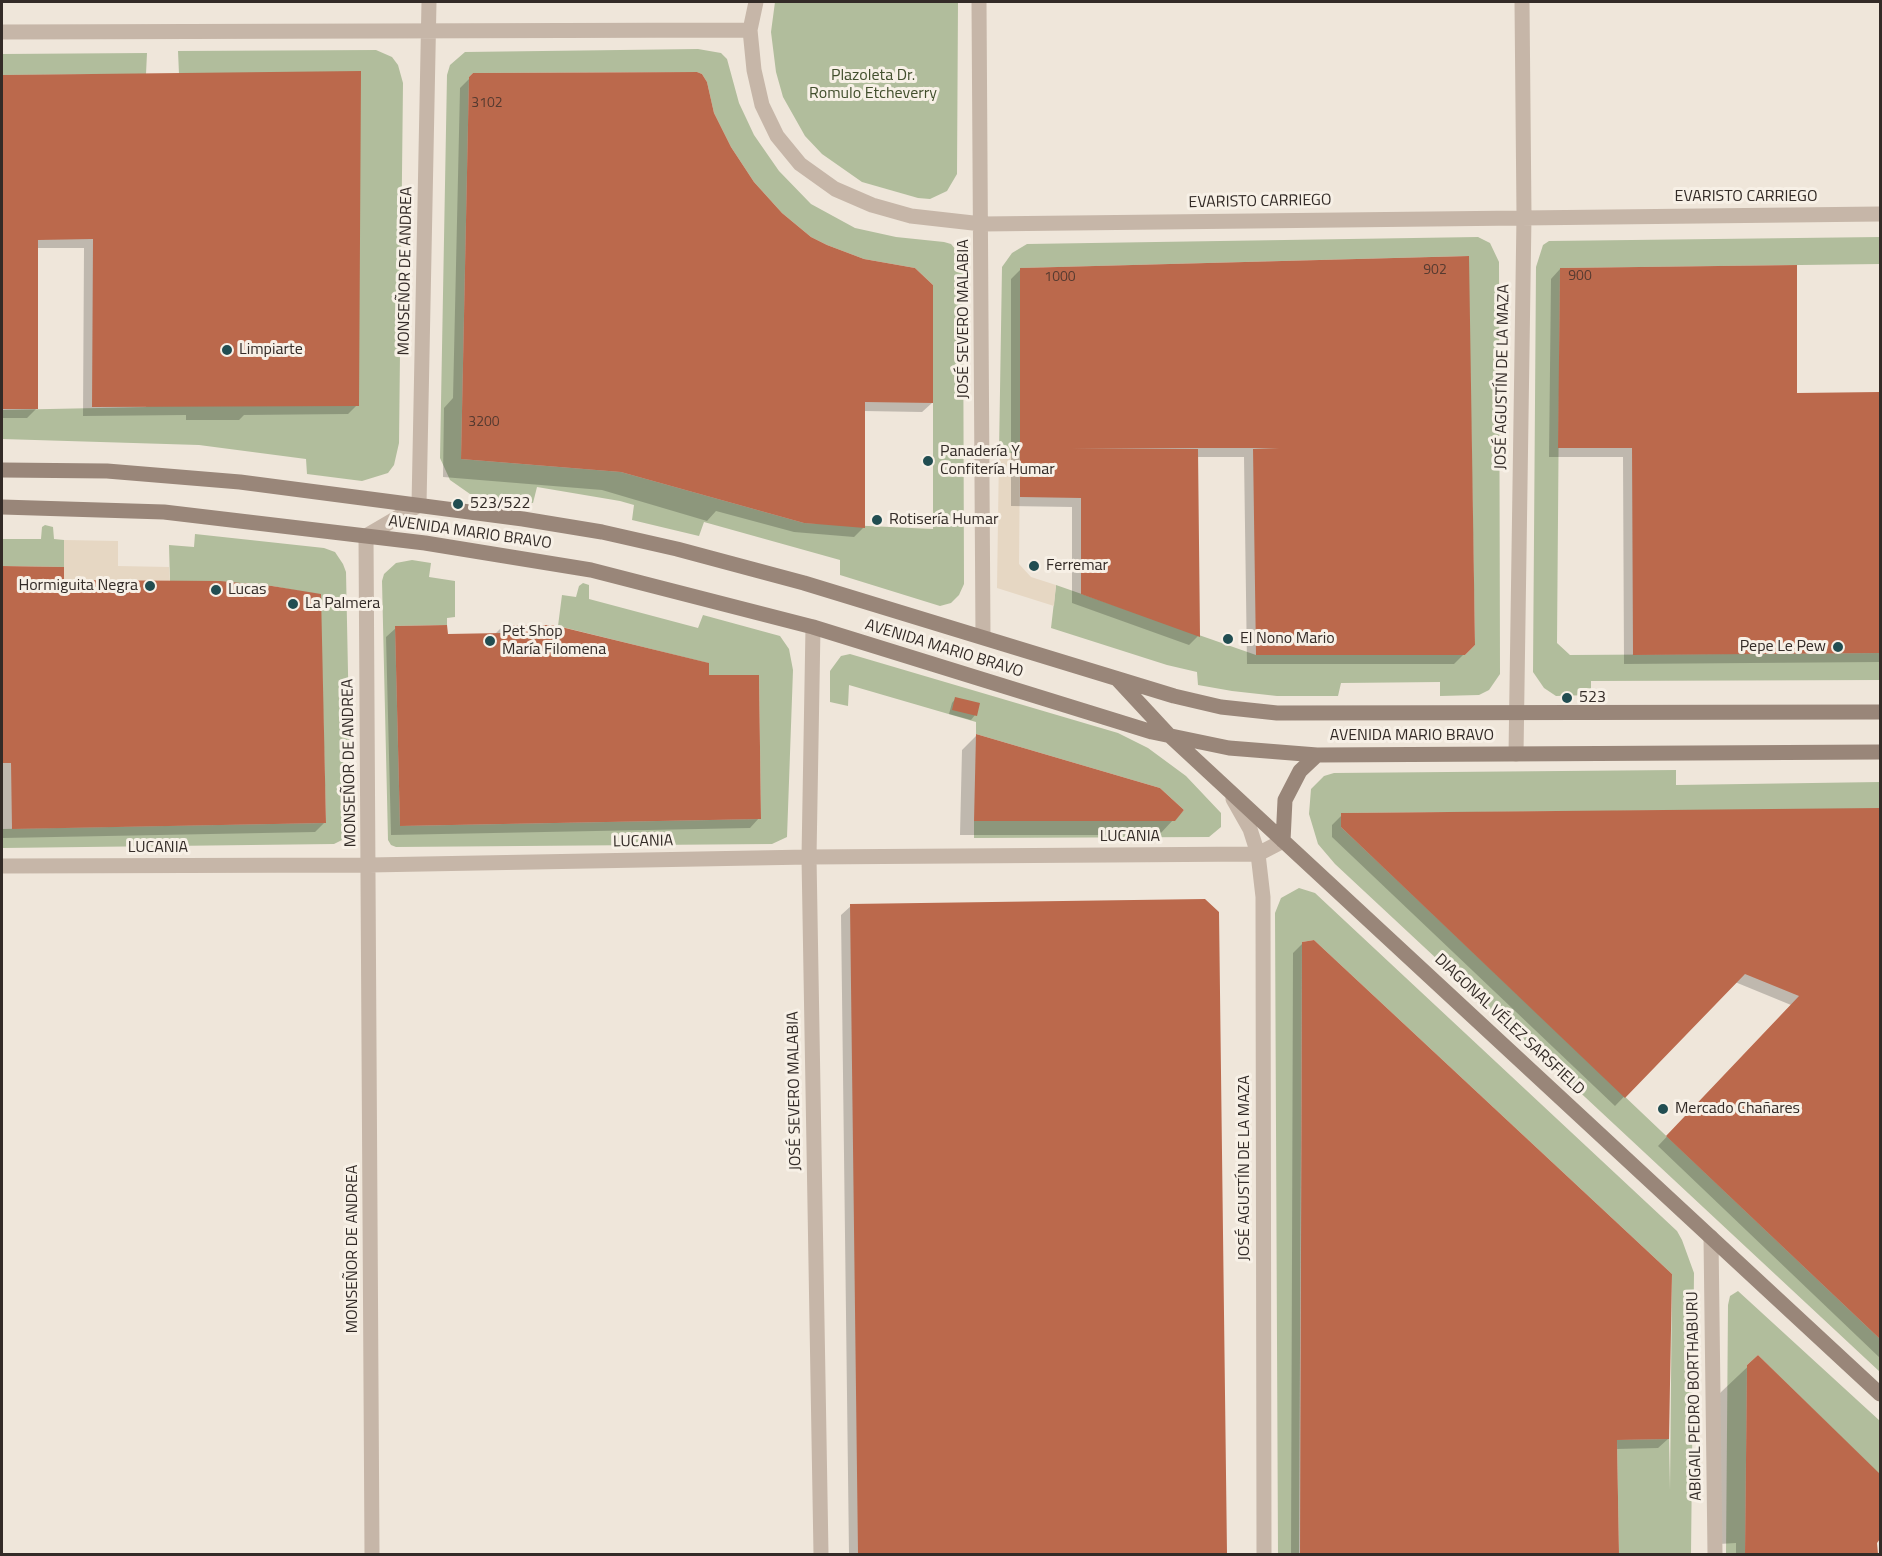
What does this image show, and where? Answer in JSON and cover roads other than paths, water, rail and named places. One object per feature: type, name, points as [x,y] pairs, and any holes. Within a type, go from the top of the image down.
[{"type":"main road","name":"AVENIDA MARIO BRAVO","points":[[2,470],[163,474],[523,519],[677,549],[804,583],[1117,679],[1221,707],[1277,713],[1881,712]]},
{"type":"main road","name":"AVENIDA MARIO BRAVO","points":[[2,507],[164,512],[515,556],[591,570],[813,627],[1169,735],[1229,748],[1317,755],[1881,752]]},
{"type":"main road","name":"DIAGONAL VÉLEZ SARSFIELD","points":[[1117,679],[1169,735],[1227,790],[1881,1394]]},
{"type":"main road","points":[[1283,841],[1285,800],[1300,771],[1317,755]]},
{"type":"street","name":"MONSEÑOR DE ANDREA","points":[[419,505],[429,2]]},
{"type":"street","name":"EVARISTO CARRIEGO","points":[[756,2],[750,30],[754,70],[762,105],[777,136],[800,164],[835,189],[872,205],[911,216],[982,224],[1524,216],[1881,214]]},
{"type":"street","name":"JOSÉ SEVERO MALABIA","points":[[979,2],[983,637]]},
{"type":"street","name":"JOSÉ AGUSTÍN DE LA MAZA","points":[[1516,754],[1524,216],[1522,2]]},
{"type":"street","points":[[2,32],[430,29],[750,30]]},
{"type":"street","points":[[366,536],[419,505]]},
{"type":"street","name":"MONSEÑOR DE ANDREA","points":[[366,536],[372,1554]]},
{"type":"street","name":"JOSÉ SEVERO MALABIA","points":[[813,627],[809,857],[821,1554]]},
{"type":"street","name":"JOSÉ AGUSTÍN DE LA MAZA","points":[[1227,790],[1246,821],[1258,854],[1263,897],[1264,1554]]},
{"type":"street","name":"LUCANIA","points":[[2,866],[369,865],[809,857],[1258,854],[1283,841]]},
{"type":"street","name":"ABIGAIL PEDRO BORTHABURU","points":[[1712,1237],[1715,1554]]},
{"type":"place","name":"Limpiarte","points":[[227,350]]},
{"type":"place","name":"Panadería Y Confitería Humar","points":[[928,461]]},
{"type":"place","name":"523/522","points":[[458,504]]},
{"type":"place","name":"Rotisería Humar","points":[[877,520]]},
{"type":"place","name":"Ferremar","points":[[1034,566]]},
{"type":"place","name":"Hormiguita Negra","points":[[150,586]]},
{"type":"place","name":"Lucas","points":[[216,590]]},
{"type":"place","name":"La Palmera","points":[[293,604]]},
{"type":"place","name":"El Nono Mario","points":[[1228,639]]},
{"type":"place","name":"Pet Shop María Filomena","points":[[490,641]]},
{"type":"place","name":"Pepe Le Pew","points":[[1838,647]]},
{"type":"place","name":"523","points":[[1567,698]]},
{"type":"place","name":"Mercado Chañares","points":[[1663,1109]]},
{"type":"park label","name":"Plazoleta Dr. Romulo Etcheverry","points":[[873,85]]}]
